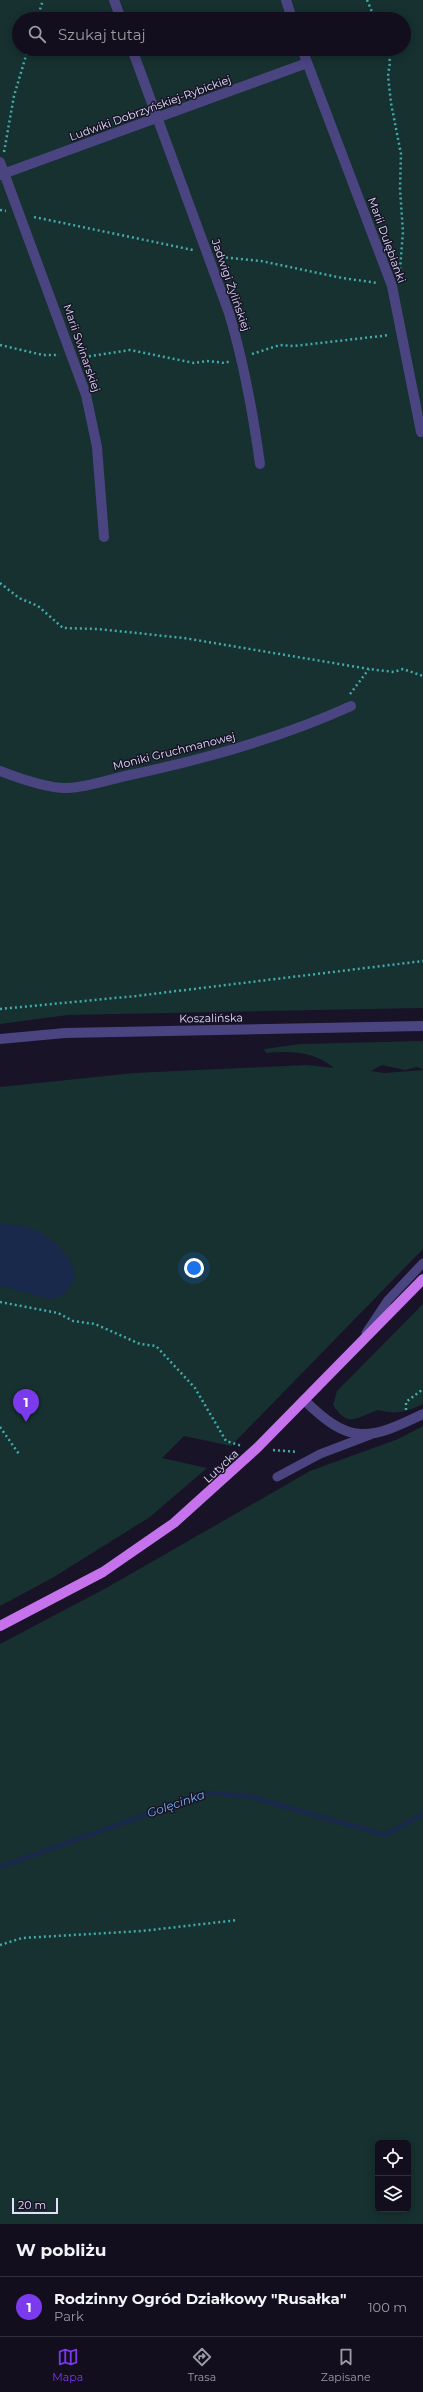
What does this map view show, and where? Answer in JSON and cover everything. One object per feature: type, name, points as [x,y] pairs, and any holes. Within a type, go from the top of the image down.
[{"type":"main road","name":"Lutycka","points":[[0,1626],[103,1572],[147,1543],[203,1498],[257,1448],[423,1278]]},
{"type":"street","points":[[114,0],[118,12]]},
{"type":"street","points":[[286,0],[290,12]]},
{"type":"street","name":"Jadwigi Żylińskiej","points":[[134,56],[209,254],[242,356],[253,414],[260,464]]},
{"type":"street","name":"Marii Dulębianki","points":[[304,56],[392,286],[403,334],[421,432]]},
{"type":"street","name":"Ludwiki Dobrzyńskiej-Rybickiej","points":[[2,174],[157,119],[307,63]]},
{"type":"street","name":"Marii Swinarskiej","points":[[0,162],[2,174],[73,356],[86,395],[97,447],[104,537]]},
{"type":"street","name":"Moniki Gruchmanowej","points":[[0,771],[54,786],[67,788],[168,767],[224,752],[316,722],[351,706]]},
{"type":"street","name":"Koszalińska","points":[[0,1038],[65,1032],[423,1026]]},
{"type":"street","points":[[304,1400],[326,1420],[344,1431],[373,1435],[397,1427],[423,1414]]},
{"type":"lane","points":[[359,1345],[388,1300],[423,1263]]},
{"type":"lane","points":[[277,1477],[320,1454],[373,1435]]},
{"type":"path","points":[[39,12],[43,0]]},
{"type":"path","points":[[367,0],[372,12]]},
{"type":"path","points":[[2,174],[5,140],[26,56]]},
{"type":"path","points":[[389,56],[392,103],[401,154],[400,189],[403,232],[400,271]]},
{"type":"path","points":[[0,345],[44,354],[85,357],[130,350],[194,363],[207,361],[225,364],[242,356],[263,352],[280,345],[294,346],[403,334]]},
{"type":"path","points":[[0,583],[19,598],[38,606],[64,628],[98,628],[184,638],[369,669],[394,672],[403,669],[423,676]]},
{"type":"path","points":[[338,712],[369,669]]},
{"type":"path","points":[[0,1009],[136,996],[423,961]]},
{"type":"path","points":[[0,1302],[58,1314],[73,1321],[95,1324],[140,1344],[156,1346],[195,1388],[226,1441],[242,1446],[320,1454]]},
{"type":"path","points":[[406,1402],[423,1388]]},
{"type":"path","points":[[0,1426],[19,1454]]},
{"type":"path","points":[[0,1945],[22,1938],[142,1931],[238,1920]]},
{"type":"green space","points":[[0,0],[423,0],[423,1008],[68,1015],[0,1024]]},
{"type":"green space","points":[[423,1041],[423,1069],[417,1067],[405,1070],[382,1065],[371,1071],[384,1073],[423,1070],[423,1249],[231,1446],[184,1436],[162,1458],[207,1468],[150,1517],[54,1577],[0,1606],[0,1087],[134,1073],[307,1065],[334,1068],[326,1062],[310,1055],[294,1052],[266,1053],[264,1049],[300,1044]]},
{"type":"green space","points":[[423,1304],[423,1404],[401,1412],[378,1410],[359,1418],[349,1419],[344,1417],[333,1405],[337,1391]]},
{"type":"green space","points":[[423,1426],[423,2224],[0,2224],[0,1644],[108,1587],[310,1471],[398,1439]]},
{"type":"water","points":[[0,1224],[19,1225],[30,1228],[48,1238],[64,1252],[70,1261],[74,1279],[64,1295],[50,1299],[0,1286]]},
{"type":"waterway","name":"Golęcinka","points":[[0,1867],[207,1793],[248,1796],[385,1835],[423,1814]]},
{"type":"place","name":"Rodzinny Ogród Działkowy \"Rusałka\"","points":[[26,1422]]}]
